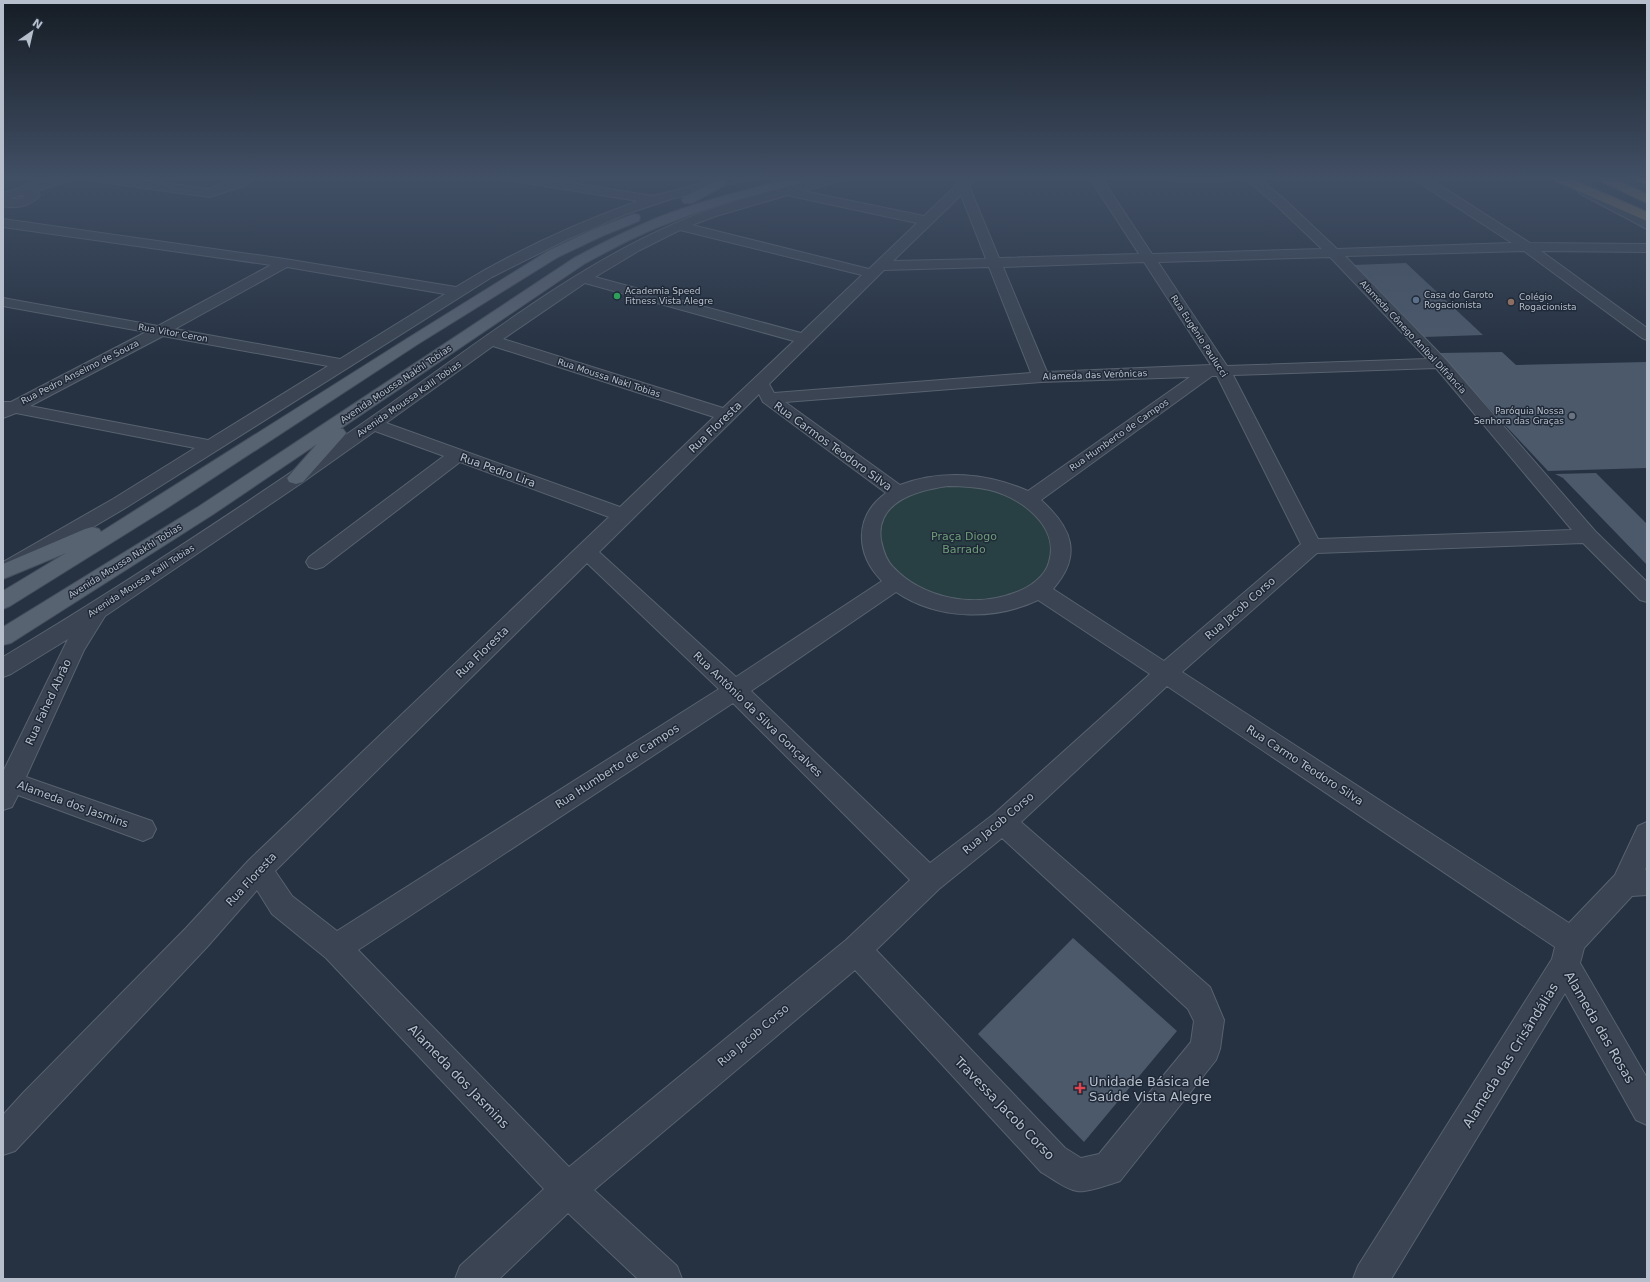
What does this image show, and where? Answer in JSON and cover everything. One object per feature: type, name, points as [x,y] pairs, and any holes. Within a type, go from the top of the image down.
[{"type":"main road","points":[[3,601],[157,506],[413,341],[553,254],[589,237]]},
{"type":"main road","name":"Avenida Moussa Nakhl Tobias","points":[[3,637],[205,511],[578,261],[627,237]]},
{"type":"main road","points":[[453,317],[455,324],[461,327],[479,328]]},
{"type":"main road","points":[[413,341],[425,339],[440,342],[443,346],[442,352]]},
{"type":"main road","points":[[296,478],[358,409]]},
{"type":"main road","points":[[3,572],[157,506]]},
{"type":"street","points":[[100,237],[285,263],[458,292]]},
{"type":"street","points":[[3,572],[120,503],[487,274],[561,237]]},
{"type":"street","name":"Avenida Moussa Kalil Tobias","points":[[3,668],[100,609],[296,478],[583,278],[635,247],[656,237]]},
{"type":"street","points":[[727,237],[876,270],[994,263],[1527,247],[1647,248]]},
{"type":"street","name":"Rua Floresta","points":[[3,1139],[41,1097],[229,904],[259,869],[726,415],[764,390],[805,339],[911,237]]},
{"type":"street","points":[[986,237],[994,263],[1041,377]]},
{"type":"street","name":"Rua Eugênio Paulucci","points":[[1135,237],[1216,370],[1312,546]]},
{"type":"street","name":"Alameda Cônego Aníbal Difrância","points":[[1317,237],[1440,363],[1588,536],[1647,595]]},
{"type":"street","points":[[1511,237],[1647,335]]},
{"type":"street","name":"Rua Pedro Anselmo de Souza","points":[[6,409],[160,331],[285,263]]},
{"type":"street","points":[[583,278],[805,339]]},
{"type":"street","name":"Rua Vitor Ceron","points":[[3,302],[344,364]]},
{"type":"street","name":"Rua Moussa Nakl Tobias","points":[[492,341],[726,415]]},
{"type":"street","name":"Alameda das Verônicas","points":[[764,390],[1216,370],[1440,363]]},
{"type":"street","name":"Rua Humberto de Campos","points":[[1028,500],[1216,370]]},
{"type":"street","name":"Rua Carmos Teodoro Silva","points":[[764,390],[898,493]]},
{"type":"street","points":[[6,409],[211,446]]},
{"type":"street","name":"Rua Pedro Lira","points":[[372,424],[624,515]]},
{"type":"street","points":[[316,562],[458,455]]},
{"type":"street","points":[[948,480],[976,481],[1004,488],[1028,500],[1047,515],[1059,534],[1062,554],[1055,574],[1039,590],[1014,602],[984,607],[952,605],[921,597],[896,582],[878,564],[870,544],[871,525],[881,507],[898,493],[928,483],[948,480]]},
{"type":"street","points":[[1312,546],[1588,536]]},
{"type":"street","name":"Rua Jacob Corso","points":[[473,1279],[568,1190],[856,950],[929,880],[1003,822],[1166,673],[1312,546]]},
{"type":"street","name":"Rua Antônio da Silva Gonçalves","points":[[586,551],[735,690],[929,880]]},
{"type":"street","name":"Rua Humberto de Campos","points":[[336,948],[735,690],[896,582]]},
{"type":"street","name":"Rua Carmo Teodoro Silva","points":[[1039,590],[1166,673],[1568,953]]},
{"type":"street","name":"Rua Fahed Abrão","points":[[6,788],[74,647],[100,609]]},
{"type":"street","name":"Alameda dos Jasmins","points":[[6,788],[143,829]]},
{"type":"street","name":"Travessa Jacob Corso","points":[[856,950],[1053,1160],[1078,1175],[1108,1169],[1205,1049],[1209,1020],[1199,998],[1003,822]]},
{"type":"street","name":"Alameda das Crisândálias","points":[[1371,1279],[1568,953],[1636,883],[1647,834]]},
{"type":"street","name":"Alameda dos Jasmins","points":[[259,869],[282,905],[336,948],[568,1190],[664,1279]]},
{"type":"street","name":"Alameda das Rosas","points":[[1568,953],[1647,1109]]},
{"type":"green space","name":"Praça Diogo Barrado","points":[[935,483],[998,488],[1050,523],[1059,551],[1035,588],[1004,601],[963,604],[898,581],[877,552],[883,511],[899,495]]},
{"type":"building","name":"Casa do Garoto Rogacionista","points":[[1406,263],[1483,335],[1424,337],[1353,265]]},
{"type":"building","name":"Paróquia Nossa Senhora das Graças","points":[[1502,352],[1516,365],[1647,362],[1647,468],[1548,471],[1438,353]]},
{"type":"building","points":[[1596,473],[1647,524],[1647,565],[1563,478],[1555,474]]},
{"type":"building","name":"Unidade Básica de Saúde Vista Alegre","points":[[1073,938],[1177,1031],[1084,1142],[978,1034]]},
{"type":"place","name":"Academia Speed Fitness Vista Alegre","points":[[617,296]]},
{"type":"place","name":"Casa do Garoto Rogacionista","points":[[1416,300]]},
{"type":"place","name":"Colégio Rogacionista","points":[[1511,302]]},
{"type":"place","name":"Paróquia Nossa Senhora das Graças","points":[[1572,416]]},
{"type":"place","name":"Unidade Básica de Saúde Vista Alegre","points":[[1080,1088]]}]
